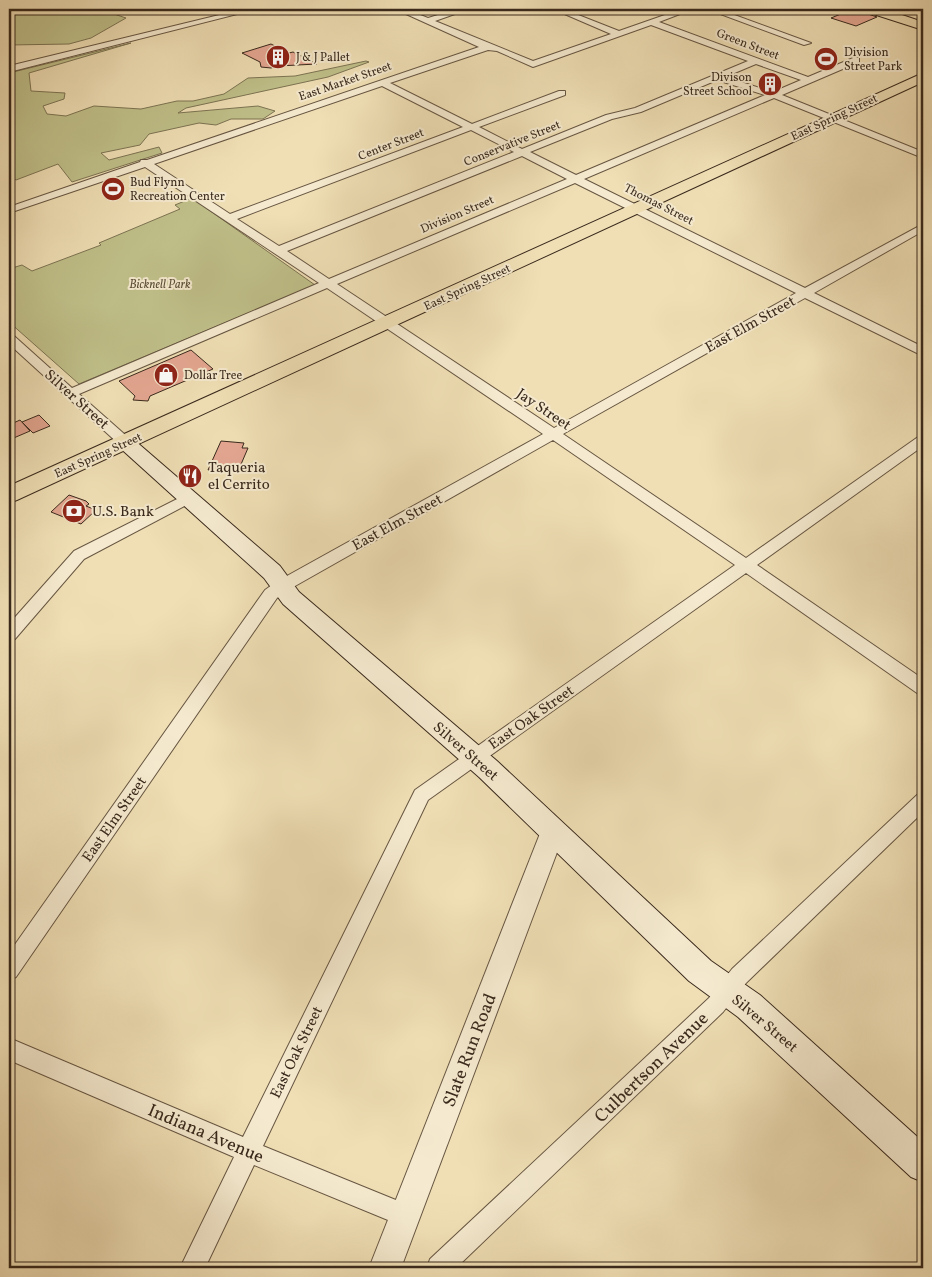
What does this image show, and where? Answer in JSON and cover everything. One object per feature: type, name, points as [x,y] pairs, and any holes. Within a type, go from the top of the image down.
[{"type":"main road","points":[[872,9],[923,26]]},
{"type":"main road","name":"East Spring Street","points":[[9,494],[386,324],[923,77]]},
{"type":"main road","name":"Silver Street","points":[[126,442],[272,572],[291,598],[473,757],[700,971],[749,1006],[923,1165]]},
{"type":"street","points":[[9,69],[253,9]]},
{"type":"street","points":[[399,9],[487,47],[534,64],[689,9]]},
{"type":"street","points":[[428,21],[465,9]]},
{"type":"street","points":[[557,9],[620,34]]},
{"type":"street","points":[[711,9],[807,43]]},
{"type":"street","name":"Green Street","points":[[651,22],[808,80]]},
{"type":"street","name":"East Market Street","points":[[9,210],[145,162],[487,47]]},
{"type":"street","name":"Division Street","points":[[70,393],[856,60]]},
{"type":"street","name":"Conservative Street","points":[[278,251],[609,117],[638,110],[755,61]]},
{"type":"street","points":[[717,77],[774,95],[923,155]]},
{"type":"street","name":"Thomas Street","points":[[381,82],[923,352]]},
{"type":"street","name":"Center Street","points":[[229,218],[562,93]]},
{"type":"street","name":"Jay Street","points":[[145,162],[747,565],[923,688]]},
{"type":"street","name":"East Elm Street","points":[[9,970],[271,594],[282,586],[923,226]]},
{"type":"street","name":"Silver Street","points":[[9,338],[126,442]]},
{"type":"street","name":"East Oak Street","points":[[192,1268],[421,795],[923,440]]},
{"type":"street","points":[[9,635],[71,562],[189,498]]},
{"type":"street","name":"Culbertson Avenue","points":[[439,1268],[709,1011],[739,976],[923,800]]},
{"type":"street","name":"Slate Run Road","points":[[385,1268],[553,831]]},
{"type":"street","name":"Indiana Avenue","points":[[9,1049],[248,1151],[405,1215]]},
{"type":"green space","points":[[9,9],[114,9],[114,14],[126,18],[91,38],[69,44],[9,45]]},
{"type":"green space","points":[[131,43],[29,73],[31,91],[65,93],[64,99],[43,106],[47,114],[66,116],[94,106],[141,109],[177,101],[193,101],[224,94],[248,78],[295,76],[366,61],[369,62],[328,77],[186,108],[178,113],[258,106],[275,111],[263,119],[231,119],[216,125],[199,123],[149,134],[140,145],[101,153],[109,160],[159,147],[162,153],[72,182],[58,164],[16,180],[9,176],[9,73]]},
{"type":"green space","name":"Bicknell Park","points":[[192,198],[315,285],[79,384],[9,322],[9,269],[22,265],[32,271],[101,245],[99,243],[180,209],[175,205]]},
{"type":"building","points":[[853,9],[877,17],[856,26],[831,18]]},
{"type":"building","name":"J & J Pallet","points":[[271,44],[317,64],[271,68],[261,67],[260,62],[242,53]]},
{"type":"building","name":"Dollar Tree","points":[[191,350],[213,369],[150,396],[148,401],[133,400],[135,396],[119,381]]},
{"type":"building","points":[[39,415],[50,426],[33,433],[22,422]]},
{"type":"building","points":[[20,420],[30,431],[9,440],[9,425]]},
{"type":"building","points":[[221,441],[244,443],[242,448],[248,448],[239,469],[234,469],[232,472],[208,470]]},
{"type":"building","name":"U.S. Bank","points":[[69,495],[86,501],[89,504],[86,506],[96,510],[81,524],[51,512]]},
{"type":"place","name":"J & J Pallet","points":[[278,57]]},
{"type":"place","name":"Division Street Park","points":[[826,59]]},
{"type":"place","name":"Divison Street School","points":[[770,84]]},
{"type":"place","name":"Bud Flynn Recreation Center","points":[[113,189]]},
{"type":"place","name":"Dollar Tree","points":[[166,375]]},
{"type":"place","name":"Taqueria el Cerrito","points":[[190,476]]},
{"type":"place","name":"U.S. Bank","points":[[74,511]]}]
